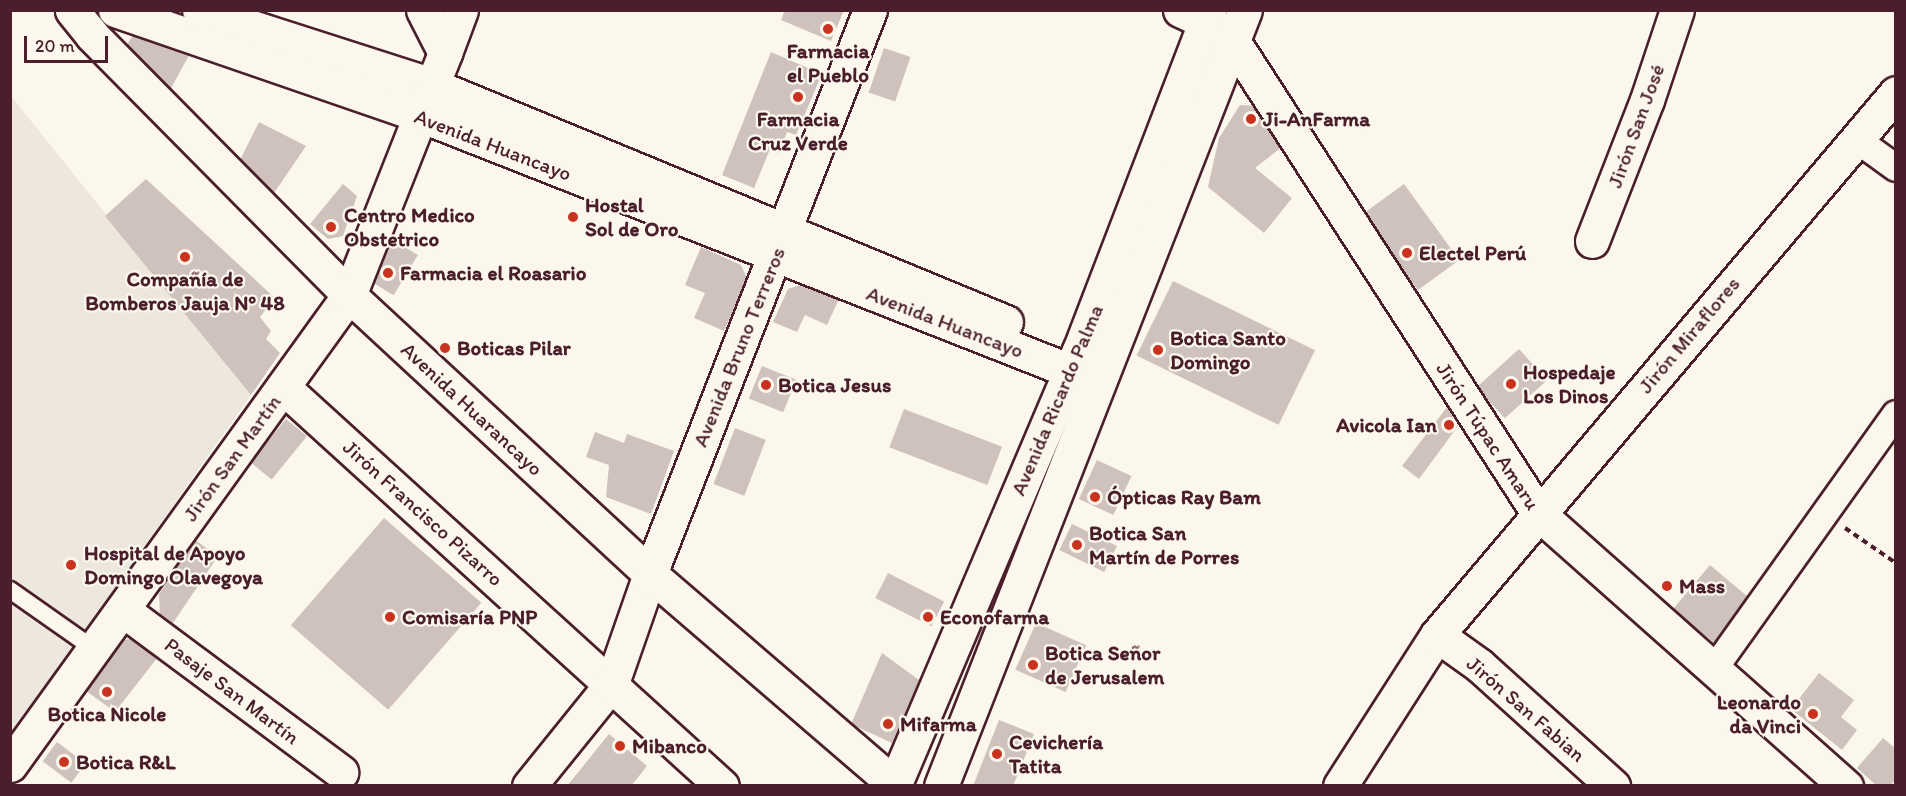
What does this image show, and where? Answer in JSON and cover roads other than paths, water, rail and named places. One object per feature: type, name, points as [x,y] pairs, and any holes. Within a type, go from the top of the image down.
[{"type":"street","name":"Avenida Huarancayo","points":[[72,10],[92,35],[349,295],[650,574],[894,785]]},
{"type":"street","name":"Avenida Huancayo","points":[[115,10],[420,115],[779,244],[1089,367]]},
{"type":"street","name":"Avenida Huancayo","points":[[199,10],[432,85],[779,244]]},
{"type":"street","points":[[423,10],[445,53]]},
{"type":"street","name":"Jirón San Martín","points":[[10,765],[349,295],[461,10]]},
{"type":"street","name":"Avenida Bruno Terreros","points":[[612,684],[650,574],[870,10]]},
{"type":"street","name":"Avenida Ricardo Palma","points":[[894,785],[1089,367],[1245,10]]},
{"type":"street","name":"Jirón San José","points":[[1592,241],[1677,10]]},
{"type":"street","name":"Avenida Ricardo Palma","points":[[941,786],[1089,367],[1199,14]]},
{"type":"street","name":"Jirón Túpac Amaru","points":[[1199,14],[1233,41],[1538,513],[1846,786]]},
{"type":"street","name":"Jirón Miraflores","points":[[1340,786],[1437,635],[1896,93]]},
{"type":"street","points":[[1856,139],[1896,168]]},
{"type":"street","name":"Jirón Francisco Pizarro","points":[[283,387],[722,786]]},
{"type":"street","points":[[1714,669],[1896,414]]},
{"type":"street","name":"Pasaje San Martín","points":[[123,610],[340,772]]},
{"type":"street","name":"Jirón San Fabian","points":[[1437,635],[1479,665],[1613,786]]},
{"type":"street","points":[[529,786],[612,684]]},
{"type":"lane","points":[[10,590],[94,649]]},
{"type":"place","name":"Farmacia el Pueblo","points":[[828,29]]},
{"type":"place","name":"Farmacia Cruz Verde","points":[[798,97]]},
{"type":"place","name":"Ji-AnFarma","points":[[1251,119]]},
{"type":"place","name":"Hostal Sol de Oro","points":[[573,217]]},
{"type":"place","name":"Centro Medico Obstetrico","points":[[331,227]]},
{"type":"place","name":"Electel Perú","points":[[1407,253]]},
{"type":"place","name":"Compañía de Bomberos Jauja Nº 48","points":[[185,257]]},
{"type":"place","name":"Farmacia el Roasario","points":[[388,273]]},
{"type":"place","name":"Boticas Pilar","points":[[445,348]]},
{"type":"place","name":"Botica Santo Domingo","points":[[1158,350]]},
{"type":"place","name":"Hospedaje Los Dinos","points":[[1511,384]]},
{"type":"place","name":"Botica Jesus","points":[[766,385]]},
{"type":"place","name":"Avicola Ian","points":[[1449,425]]},
{"type":"place","name":"Ópticas Ray Bam","points":[[1095,497]]},
{"type":"place","name":"Botica San Martín de Porres","points":[[1077,545]]},
{"type":"place","name":"Hospital de Apoyo Domingo Olavegoya","points":[[71,565]]},
{"type":"place","name":"Mass","points":[[1667,586]]},
{"type":"place","name":"Comisaría PNP","points":[[390,617]]},
{"type":"place","name":"Econofarma","points":[[928,617]]},
{"type":"place","name":"Botica Señor de Jerusalem","points":[[1033,665]]},
{"type":"place","name":"Botica Nicole","points":[[107,692]]},
{"type":"place","name":"Leonardo da Vinci","points":[[1813,714]]},
{"type":"place","name":"Mifarma","points":[[888,724]]},
{"type":"place","name":"Mibanco","points":[[620,746]]},
{"type":"place","name":"Cevichería Tatita","points":[[997,754]]},
{"type":"place","name":"Botica R&L","points":[[64,762]]}]
